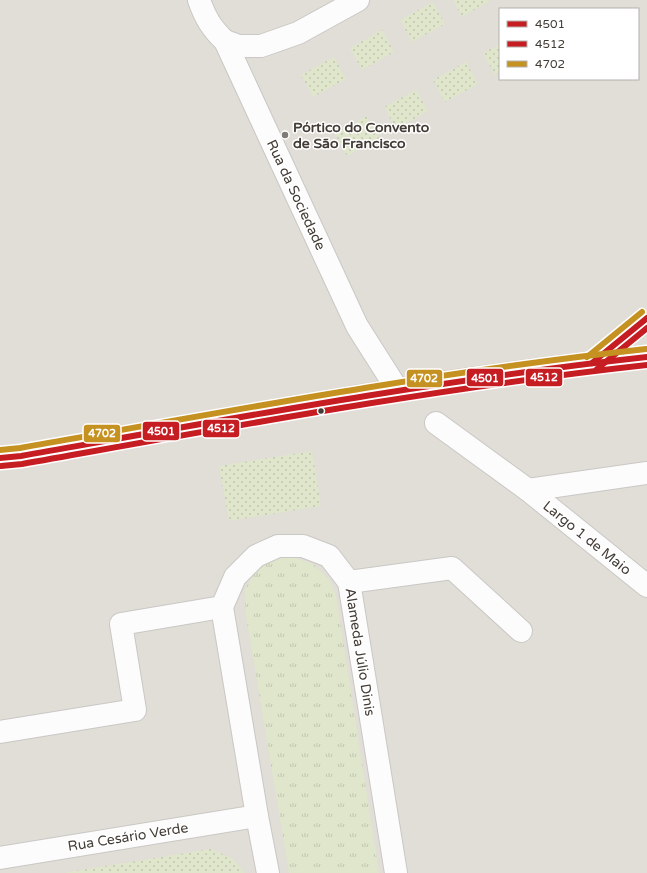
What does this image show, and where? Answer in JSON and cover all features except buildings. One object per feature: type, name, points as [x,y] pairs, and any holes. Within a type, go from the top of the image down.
[{"type":"main road","points":[[592,362],[647,342]]},
{"type":"main road","points":[[0,458],[21,456],[397,389],[592,362],[647,357]]},
{"type":"street","name":"Rua da Sociedade","points":[[199,0],[204,15],[214,32],[225,41],[357,326],[397,389]]},
{"type":"street","points":[[225,41],[239,46],[261,46],[298,33],[358,0]]},
{"type":"street","name":"Largo 1 de Maio","points":[[436,423],[528,490],[647,586]]},
{"type":"street","name":"Largo 1 de Maio","points":[[528,490],[647,473]]},
{"type":"street","name":"Alameda Júlio Dinis","points":[[222,607],[235,577],[256,556],[278,546],[303,546],[329,556],[349,582],[396,873]]},
{"type":"street","points":[[349,582],[452,568],[521,631]]},
{"type":"street","points":[[0,732],[135,710],[121,624],[222,607],[268,873]]},
{"type":"street","name":"Rua Cesário Verde","points":[[0,858],[257,816]]},
{"type":"shaded area","points":[[0,0],[647,0],[647,873],[0,873]]},
{"type":"green space","points":[[453,0],[492,0],[462,17]]},
{"type":"green space","points":[[433,2],[445,24],[412,42],[400,20]]},
{"type":"green space","points":[[382,30],[394,52],[362,70],[350,48]]},
{"type":"green space","points":[[499,45],[499,73],[495,75],[483,53]]},
{"type":"green space","points":[[334,57],[346,79],[313,97],[301,75]]},
{"type":"green space","points":[[466,62],[478,84],[445,102],[433,80]]},
{"type":"green space","points":[[416,90],[428,111],[396,129],[384,107]]},
{"type":"green space","points":[[367,116],[379,138],[347,156],[335,134]]},
{"type":"green space","points":[[312,451],[321,506],[229,521],[219,466]]},
{"type":"green space","points":[[292,557],[313,564],[329,579],[336,595],[379,873],[289,873],[245,610],[245,589],[255,573],[271,559]]},
{"type":"green space","points":[[211,849],[232,858],[245,873],[63,873]]},
{"type":"transit line","name":"4702","points":[[587,357],[642,312]]},
{"type":"transit line","name":"4501","points":[[592,363],[647,318]]},
{"type":"transit line","name":"4512","points":[[597,369],[647,328]]},
{"type":"transit line","name":"4702","points":[[0,450],[20,448],[332,393],[567,358],[646,349]]},
{"type":"transit line","name":"4501","points":[[0,458],[21,456],[333,401],[568,366],[647,357]]},
{"type":"transit line","name":"4512","points":[[1,466],[22,464],[334,409],[568,374],[647,365]]},
{"type":"place","name":"Pórtico do Convento de São Francisco","points":[[285,135]]}]
